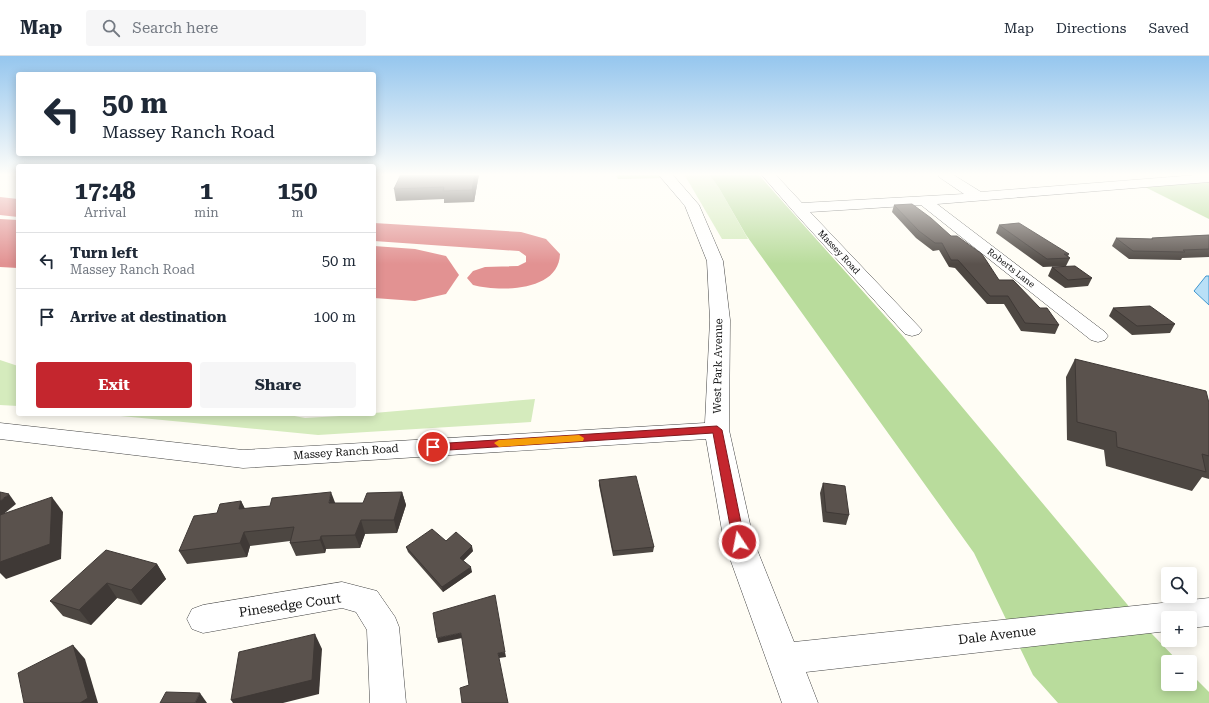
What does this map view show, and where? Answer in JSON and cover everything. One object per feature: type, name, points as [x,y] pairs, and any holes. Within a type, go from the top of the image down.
[{"type":"street","name":"West Park Avenue","points":[[691,204],[715,261],[720,320],[717,430],[739,542],[800,703]]},
{"type":"street","name":"Massey Road","points":[[795,204],[912,330]]},
{"type":"street","points":[[798,208],[858,204]]},
{"type":"street","name":"Roberts Lane","points":[[929,204],[1098,336]]},
{"type":"street","name":"Massey Ranch Road","points":[[0,431],[243,459],[717,430]]},
{"type":"street","name":"Pinesedge Court","points":[[203,619],[342,595],[366,601],[383,627],[388,703]]},
{"type":"street","name":"Dale Avenue","points":[[784,659],[1209,612]]},
{"type":"green space","points":[[702,204],[728,204],[748,239],[722,239]]},
{"type":"green space","points":[[728,204],[785,204],[901,334],[1161,643],[1161,647],[1165,647],[1172,655],[1161,655],[1161,691],[1197,691],[1197,680],[1209,692],[1209,703],[1058,703],[1033,675],[974,553],[746,235]]},
{"type":"green space","points":[[1179,204],[1209,204],[1209,219]]},
{"type":"green space","points":[[0,360],[16,365],[16,406],[0,405]]},
{"type":"green space","points":[[535,399],[531,422],[318,435],[121,416],[294,416],[305,418],[376,416],[376,413]]},
{"type":"water","points":[[1206,276],[1209,276],[1209,305],[1194,291]]},
{"type":"building","points":[[912,204],[931,218],[951,236],[957,236],[982,254],[999,280],[1013,280],[1040,308],[1047,308],[1059,325],[1025,323],[1008,296],[990,296],[958,260],[951,260],[942,243],[935,243],[919,231],[894,205]]},
{"type":"building","points":[[1019,223],[1069,254],[1064,254],[1070,258],[1047,259],[999,225]]},
{"type":"building","points":[[1209,235],[1209,249],[1183,250],[1185,252],[1133,251],[1116,238],[1153,239],[1152,238]]},
{"type":"building","points":[[1075,266],[1092,278],[1068,280],[1052,267]]},
{"type":"building","points":[[1150,306],[1175,324],[1137,326],[1113,308]]},
{"type":"building","points":[[1075,359],[1206,391],[1209,403],[1209,456],[1202,454],[1206,472],[1117,447],[1116,432],[1077,422]]},
{"type":"building","points":[[636,476],[654,547],[613,551],[599,480]]},
{"type":"building","points":[[823,483],[845,486],[849,515],[826,512]]},
{"type":"building","points":[[0,492],[9,494],[0,501]]},
{"type":"building","points":[[331,492],[329,503],[363,503],[367,493],[402,492],[394,520],[361,520],[355,535],[321,536],[320,540],[290,543],[294,527],[244,532],[240,543],[179,551],[194,516],[217,513],[220,504],[241,501],[239,509],[270,506],[272,498]]},
{"type":"building","points":[[52,497],[50,544],[0,562],[0,515]]},
{"type":"building","points":[[432,529],[446,541],[456,532],[472,546],[460,558],[471,567],[442,587],[406,547]]},
{"type":"building","points":[[106,550],[157,564],[131,590],[107,583],[79,610],[50,601]]},
{"type":"building","points":[[495,595],[505,652],[498,653],[508,703],[462,703],[460,688],[469,685],[461,633],[437,638],[433,613]]},
{"type":"building","points":[[315,634],[312,680],[231,700],[239,652]]},
{"type":"building","points":[[73,645],[88,698],[80,703],[24,703],[18,673]]},
{"type":"building","points":[[166,692],[200,693],[195,703],[160,703]]},
{"type":"taxiway","points":[[0,206],[16,208]]},
{"type":"taxiway","points":[[376,232],[521,242],[535,246],[543,254],[543,263],[531,274],[511,278],[485,278]]},
{"type":"runway","points":[[0,243],[16,244]]},
{"type":"runway","points":[[376,272],[415,275]]},
{"type":"slow traffic","points":[[499,443],[579,438]]},
{"type":"route","points":[[433,447],[717,430],[739,542]]}]
